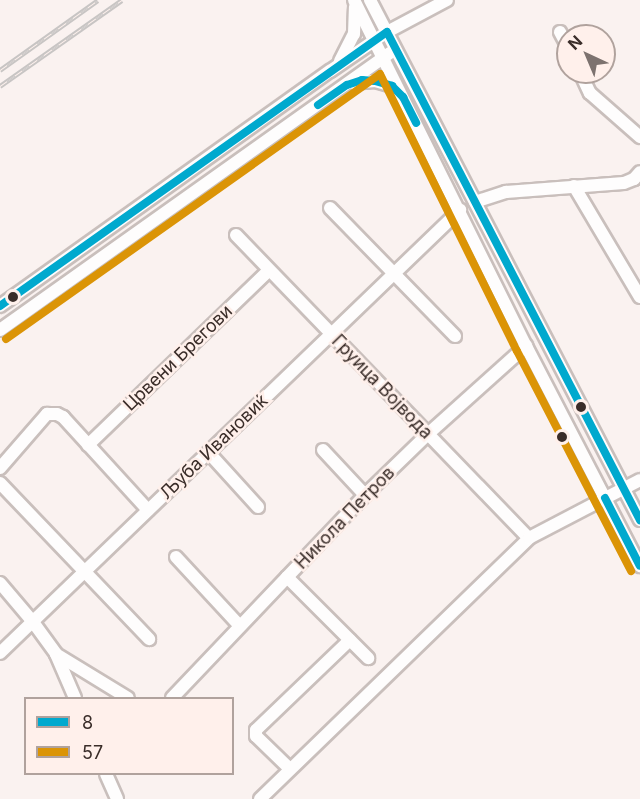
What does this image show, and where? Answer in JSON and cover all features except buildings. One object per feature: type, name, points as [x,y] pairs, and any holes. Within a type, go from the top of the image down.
[{"type":"street","points":[[354,0],[526,346],[640,566]]},
{"type":"street","points":[[330,72],[348,50],[354,34],[356,13],[354,0]]},
{"type":"street","points":[[370,0],[640,520]]},
{"type":"street","points":[[0,306],[375,40],[447,0]]},
{"type":"street","points":[[0,330],[396,49]]},
{"type":"street","points":[[347,85],[362,80],[375,81],[392,86],[403,97]]},
{"type":"street","points":[[586,84],[590,93],[640,137]]},
{"type":"street","points":[[475,201],[506,192],[630,181],[640,172]]},
{"type":"street","points":[[574,186],[640,297]]},
{"type":"street","points":[[330,208],[455,336]]},
{"type":"street","name":"Љуба Ивановиќ","points":[[0,653],[460,210]]},
{"type":"street","name":"Груица Војвода","points":[[236,235],[268,271],[529,538]]},
{"type":"street","name":"Црвени Брегови","points":[[88,446],[268,271]]},
{"type":"street","name":"Никола Петров","points":[[174,697],[365,495],[428,434],[526,346]]},
{"type":"street","points":[[0,468],[47,414],[63,417],[148,510]]},
{"type":"street","points":[[323,450],[365,495]]},
{"type":"street","points":[[209,453],[258,507]]},
{"type":"street","points":[[260,799],[467,595],[529,538],[640,480]]},
{"type":"street","points":[[0,483],[149,639]]},
{"type":"street","points":[[176,557],[240,626]]},
{"type":"street","points":[[287,577],[368,658]]},
{"type":"street","points":[[0,583],[56,654],[74,697]]},
{"type":"street","points":[[290,769],[256,736],[256,730],[350,640]]},
{"type":"street","points":[[56,654],[125,697]]},
{"type":"street","points":[[106,775],[117,799]]},
{"type":"railway","points":[[0,70],[98,0]]},
{"type":"railway","points":[[0,86],[122,0]]},
{"type":"transit line","name":"8","points":[[0,306],[387,32],[640,520]]},
{"type":"transit line","name":"57","points":[[6,339],[380,74],[517,351],[631,571]]},
{"type":"transit line","name":"8","points":[[318,105],[347,85],[362,80],[375,81],[392,86],[403,97],[416,123]]},
{"type":"transit line","name":"8","points":[[605,498],[640,566]]}]
